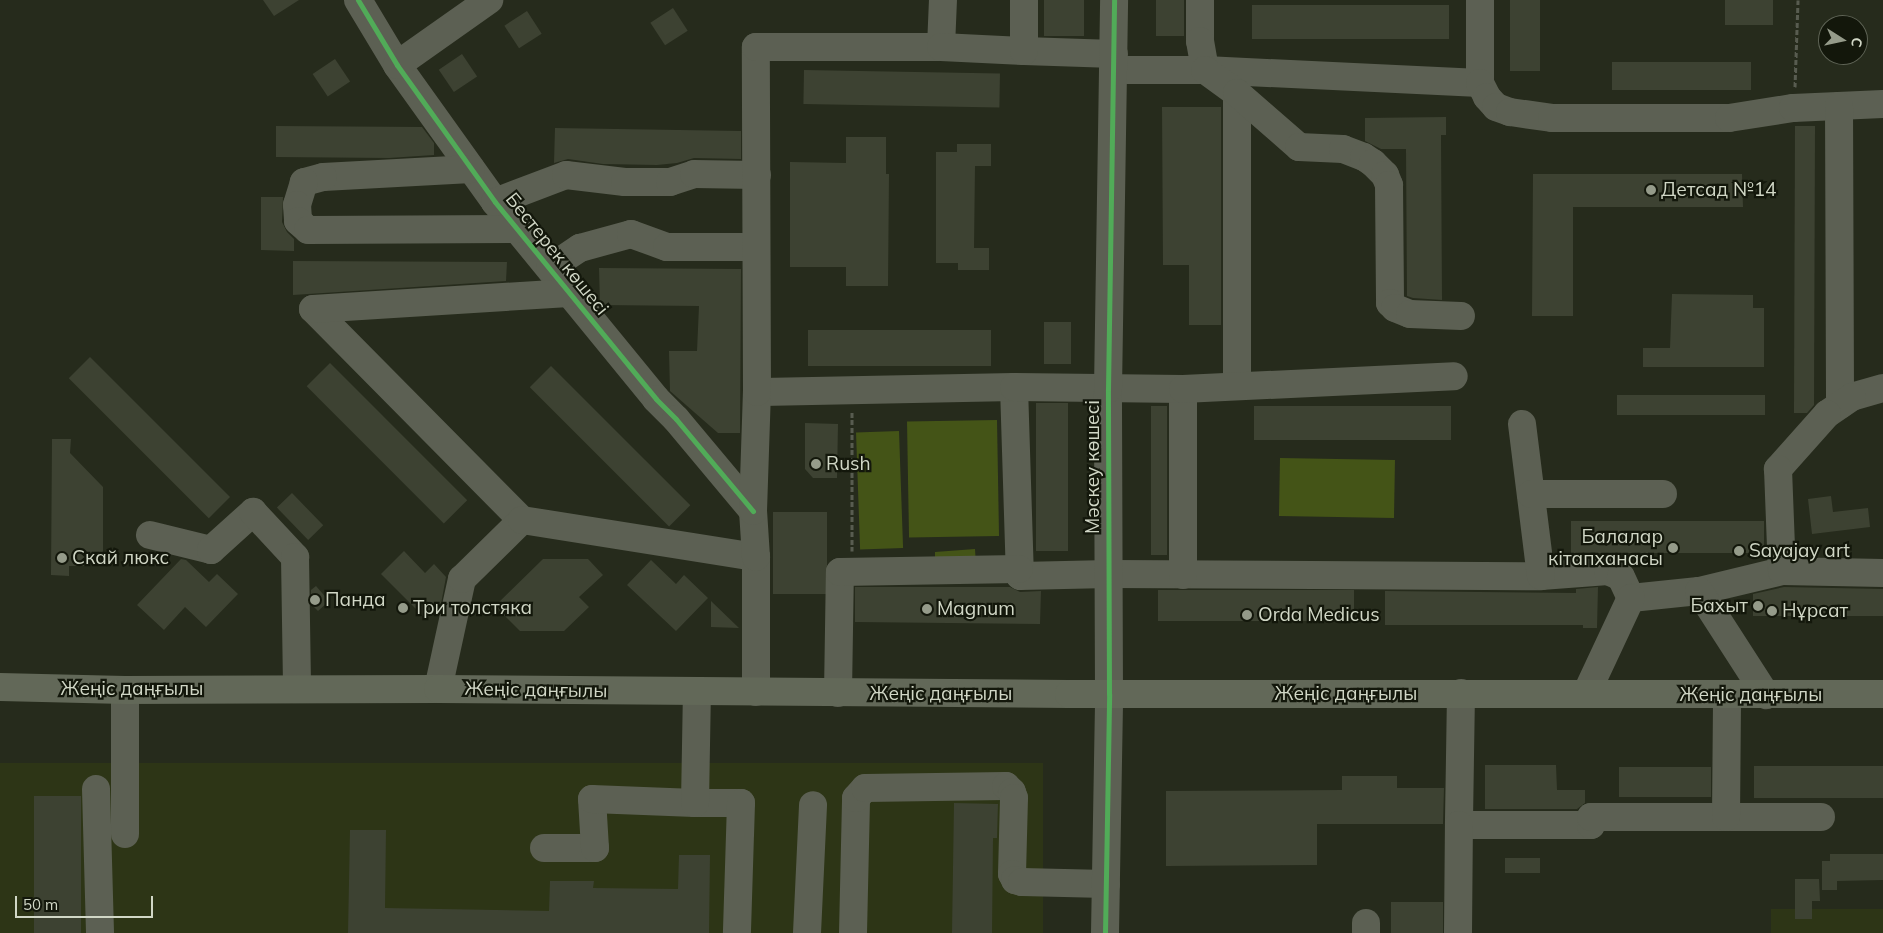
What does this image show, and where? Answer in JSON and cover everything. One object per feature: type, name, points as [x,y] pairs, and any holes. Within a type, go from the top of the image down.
[{"type":"main road","name":"Жеңіс даңғылы","points":[[0,687],[125,690],[438,688],[838,693],[1883,694]]},
{"type":"street","name":"Бестерек көшесі","points":[[358,0],[397,65],[494,202],[656,399],[676,419],[753,511]]},
{"type":"street","points":[[397,65],[489,0]]},
{"type":"street","points":[[941,46],[943,0]]},
{"type":"street","points":[[1024,0],[1024,51]]},
{"type":"street","name":"Мәскеу көшесі","points":[[1105,933],[1109,694],[1108,389],[1114,0]]},
{"type":"street","points":[[1200,0],[1200,41],[1205,70],[1236,93],[1299,147],[1343,149],[1364,157],[1385,175],[1389,185],[1390,302],[1395,308],[1410,314],[1461,316]]},
{"type":"street","points":[[1480,0],[1480,83],[1487,97],[1496,107],[1536,118],[1729,118],[1794,108],[1883,104]]},
{"type":"street","points":[[756,692],[756,558],[753,511],[758,392],[756,47],[941,46],[1024,51],[1114,62],[1205,70],[1480,83]]},
{"type":"street","points":[[1236,93],[1237,386]]},
{"type":"street","points":[[1839,106],[1840,405]]},
{"type":"street","points":[[471,169],[323,177],[304,182],[297,205],[298,221],[308,230],[517,229]]},
{"type":"street","points":[[494,202],[566,175],[625,182],[670,182],[694,174],[757,175]]},
{"type":"street","points":[[550,268],[580,248],[632,234],[668,248],[756,247]]},
{"type":"street","points":[[568,294],[313,309],[522,520],[756,558]]},
{"type":"street","points":[[758,392],[1014,387],[1183,389],[1454,376]]},
{"type":"street","points":[[1014,387],[1020,576],[1109,574],[1541,576],[1608,572],[1621,577],[1631,598]]},
{"type":"street","points":[[1782,571],[1778,469],[1827,414],[1852,397],[1883,388]]},
{"type":"street","points":[[1183,389],[1183,575]]},
{"type":"street","points":[[1522,424],[1541,576]]},
{"type":"street","points":[[1531,494],[1663,494]]},
{"type":"street","points":[[150,535],[211,550],[252,512],[295,557],[297,688]]},
{"type":"street","points":[[438,688],[462,579],[522,520]]},
{"type":"street","points":[[838,693],[840,572],[1019,569]]},
{"type":"street","points":[[1631,598],[1699,591],[1782,571],[1883,572]]},
{"type":"street","points":[[1699,591],[1766,695]]},
{"type":"street","points":[[1586,694],[1631,598]]},
{"type":"street","points":[[125,690],[125,834]]},
{"type":"street","points":[[695,803],[697,692]]},
{"type":"street","points":[[1458,933],[1461,693]]},
{"type":"street","points":[[1726,817],[1727,695]]},
{"type":"street","points":[[853,933],[856,798],[864,788],[1006,786],[1012,792],[1014,798],[1012,874],[1016,880],[1022,882],[1106,884]]},
{"type":"street","points":[[96,789],[100,933]]},
{"type":"street","points":[[544,848],[595,848],[592,799],[742,803],[737,933]]},
{"type":"street","points":[[808,933],[813,805]]},
{"type":"street","points":[[1459,825],[1591,825],[1590,817],[1821,817]]},
{"type":"path","points":[[1794,108],[1798,54],[1798,0]]},
{"type":"path","points":[[852,390],[852,572]]},
{"type":"shaded area","points":[[0,763],[1043,763],[1043,933],[0,933]]},
{"type":"shaded area","points":[[1771,909],[1883,909],[1883,933],[1771,933]]},
{"type":"green space","points":[[997,420],[999,536],[909,538],[907,422]]},
{"type":"green space","points":[[899,431],[903,548],[860,549],[856,433]]},
{"type":"green space","points":[[1280,458],[1395,460],[1394,518],[1279,516]]},
{"type":"green space","points":[[975,549],[976,566],[935,567],[935,552]]},
{"type":"building","points":[[263,0],[299,0],[274,16]]},
{"type":"building","points":[[1044,0],[1084,0],[1084,36],[1044,36]]},
{"type":"building","points":[[1156,0],[1184,0],[1184,36],[1156,36]]},
{"type":"building","points":[[1510,0],[1540,0],[1540,71],[1510,71]]},
{"type":"building","points":[[1725,0],[1773,0],[1773,25],[1725,25]]},
{"type":"building","points":[[1252,5],[1449,5],[1449,39],[1252,39]]},
{"type":"building","points":[[673,8],[688,31],[665,45],[650,23]]},
{"type":"building","points":[[527,11],[542,34],[519,48],[504,26]]},
{"type":"building","points":[[462,54],[477,76],[454,92],[439,70]]},
{"type":"building","points":[[335,59],[350,81],[328,96],[313,74]]},
{"type":"building","points":[[1612,62],[1751,62],[1751,90],[1612,90]]},
{"type":"building","points":[[804,70],[1000,73],[999,107],[803,104]]},
{"type":"building","points":[[1162,107],[1221,107],[1221,325],[1189,325],[1189,265],[1163,265]]},
{"type":"building","points":[[1446,117],[1446,135],[1441,135],[1442,300],[1413,298],[1407,296],[1406,149],[1381,149],[1365,141],[1365,118]]},
{"type":"building","points":[[276,126],[422,127],[434,143],[434,155],[389,158],[276,157]]},
{"type":"building","points":[[1795,126],[1815,126],[1814,405],[1807,413],[1794,413]]},
{"type":"building","points":[[555,128],[741,131],[741,159],[694,158],[677,163],[657,165],[603,164],[568,159],[554,163]]},
{"type":"building","points":[[846,137],[886,137],[886,174],[889,174],[888,286],[846,286],[846,267],[790,267],[790,162],[846,163]]},
{"type":"building","points":[[957,144],[991,144],[991,166],[975,166],[974,248],[989,248],[989,270],[958,270],[958,263],[936,263],[936,152],[957,152]]},
{"type":"building","points":[[1533,174],[1742,174],[1743,207],[1573,207],[1573,316],[1532,316]]},
{"type":"building","points":[[261,197],[283,197],[282,222],[287,232],[294,239],[294,251],[261,250]]},
{"type":"building","points":[[293,261],[507,262],[506,281],[293,295]]},
{"type":"building","points":[[599,268],[741,269],[740,433],[718,433],[670,391],[669,351],[697,351],[699,306],[600,305]]},
{"type":"building","points":[[1672,294],[1753,295],[1753,308],[1764,308],[1764,367],[1643,367],[1643,348],[1670,348]]},
{"type":"building","points":[[1044,322],[1071,322],[1071,364],[1044,364]]},
{"type":"building","points":[[808,330],[991,330],[991,366],[808,366]]},
{"type":"building","points":[[90,357],[230,497],[209,518],[69,378]]},
{"type":"building","points":[[330,363],[467,500],[444,524],[307,386]]},
{"type":"building","points":[[551,366],[690,505],[669,527],[530,387]]},
{"type":"building","points":[[1617,395],[1765,395],[1765,415],[1617,415]]},
{"type":"building","points":[[1036,403],[1068,403],[1068,551],[1036,551]]},
{"type":"building","points":[[1151,406],[1167,406],[1167,555],[1151,555]]},
{"type":"building","points":[[1254,406],[1451,406],[1451,440],[1254,440]]},
{"type":"building","points":[[805,423],[838,424],[837,478],[813,478],[805,469]]},
{"type":"building","points":[[52,439],[71,439],[70,453],[103,487],[103,557],[86,557],[86,566],[69,566],[69,576],[51,575]]},
{"type":"building","points":[[292,493],[323,525],[308,540],[277,508]]},
{"type":"building","points":[[1831,496],[1833,512],[1868,508],[1870,527],[1812,534],[1808,499]]},
{"type":"building","points":[[773,512],[827,512],[827,594],[773,594]]},
{"type":"building","points":[[1571,521],[1764,521],[1764,553],[1571,553]]},
{"type":"building","points":[[404,551],[425,573],[434,564],[446,577],[441,604],[426,619],[381,574]]},
{"type":"building","points":[[181,559],[186,560],[209,582],[217,574],[238,594],[206,627],[185,607],[164,630],[137,605]]},
{"type":"building","points":[[543,559],[588,559],[603,575],[579,597],[589,607],[564,631],[520,631],[495,606]]},
{"type":"building","points":[[651,560],[676,584],[684,575],[708,598],[676,631],[627,585]]},
{"type":"building","points":[[316,586],[329,601],[318,611],[311,604],[311,590]]},
{"type":"building","points":[[855,587],[1010,587],[1020,592],[1041,591],[1040,624],[855,622]]},
{"type":"building","points":[[1598,587],[1597,628],[1583,628],[1583,625],[1385,625],[1385,591],[1576,593],[1576,589]]},
{"type":"building","points":[[1784,587],[1883,589],[1883,616],[1753,616],[1753,594]]},
{"type":"building","points":[[1158,590],[1354,590],[1354,621],[1158,621]]},
{"type":"building","points":[[711,601],[739,628],[711,627]]},
{"type":"building","points":[[1485,765],[1556,765],[1557,790],[1585,790],[1585,803],[1577,809],[1485,809]]},
{"type":"building","points":[[1754,766],[1883,766],[1883,798],[1754,798]]},
{"type":"building","points":[[1619,767],[1711,767],[1711,797],[1619,797]]},
{"type":"building","points":[[1342,776],[1397,776],[1397,788],[1444,788],[1443,824],[1317,824],[1317,865],[1166,866],[1166,791],[1342,790]]},
{"type":"building","points":[[34,796],[81,796],[81,933],[34,933]]},
{"type":"building","points":[[954,803],[998,804],[997,838],[993,838],[992,933],[952,933]]},
{"type":"building","points":[[350,830],[386,830],[385,908],[549,911],[550,881],[594,881],[593,888],[678,889],[679,855],[710,855],[709,933],[348,933]]},
{"type":"building","points":[[1830,854],[1883,854],[1883,880],[1837,881],[1837,890],[1822,890],[1822,861],[1830,861]]},
{"type":"building","points":[[1505,858],[1540,858],[1540,873],[1505,873]]},
{"type":"building","points":[[1795,879],[1819,879],[1820,901],[1812,901],[1812,919],[1795,919]]},
{"type":"building","points":[[1391,902],[1443,902],[1443,933],[1391,933]]},
{"type":"cycle path","points":[[358,0],[397,65],[495,202],[656,399],[676,419],[753,511]]},
{"type":"cycle path","points":[[1105,933],[1109,694],[1108,389],[1114,0]]},
{"type":"place","name":"Детсад №14","points":[[1651,190]]},
{"type":"place","name":"Rush","points":[[816,464]]},
{"type":"place","name":"Балалар кітапханасы","points":[[1673,548]]},
{"type":"place","name":"Sayajay аrt","points":[[1739,551]]},
{"type":"place","name":"Скай люкс","points":[[62,558]]},
{"type":"place","name":"Панда","points":[[315,600]]},
{"type":"place","name":"Бахыт","points":[[1758,606]]},
{"type":"place","name":"Три толстяка","points":[[403,608]]},
{"type":"place","name":"Magnum","points":[[927,609]]},
{"type":"place","name":"Нұрсат","points":[[1772,611]]},
{"type":"place","name":"Orda Medicus","points":[[1247,615]]}]
